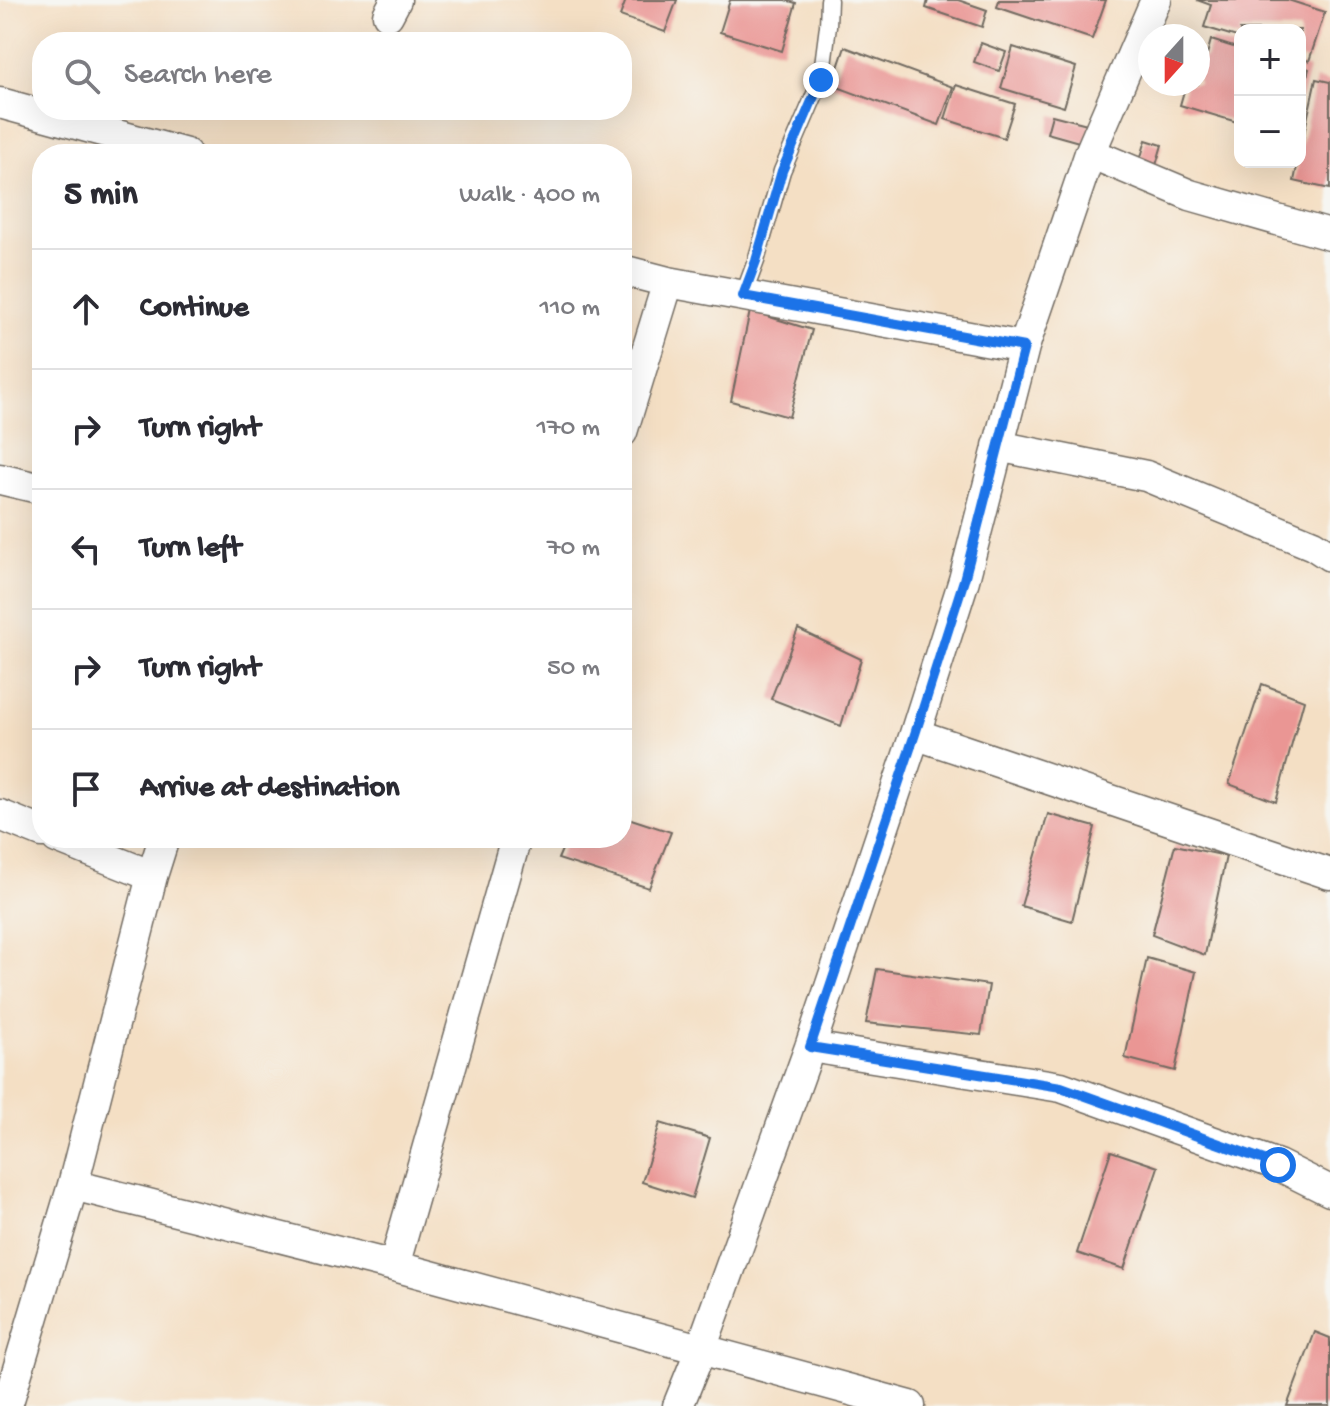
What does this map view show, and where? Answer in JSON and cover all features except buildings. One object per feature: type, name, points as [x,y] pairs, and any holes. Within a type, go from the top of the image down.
[{"type":"street","points":[[678,1406],[810,1047],[915,734],[964,580],[1024,347],[1090,153],[1156,0]]},
{"type":"street","points":[[0,103],[32,112]]},
{"type":"street","points":[[62,120],[150,144]]},
{"type":"street","points":[[1090,153],[1190,195],[1330,235]]},
{"type":"street","points":[[632,273],[668,282],[1024,347]]},
{"type":"street","points":[[632,399],[668,282]]},
{"type":"street","points":[[998,446],[1146,476],[1313,545],[1330,556]]},
{"type":"street","points":[[0,479],[32,487]]},
{"type":"street","points":[[915,734],[1330,874]]},
{"type":"street","points":[[0,815],[32,828]]},
{"type":"street","points":[[82,848],[152,876]]},
{"type":"street","points":[[7,1406],[73,1185],[161,848]]},
{"type":"street","points":[[394,1266],[513,848]]},
{"type":"street","points":[[810,1047],[1061,1087],[1278,1165],[1330,1191]]},
{"type":"street","points":[[73,1185],[394,1266],[910,1406]]},
{"type":"lane","points":[[743,296],[782,171],[821,80],[829,0]]},
{"type":"route","points":[[821,80],[782,171],[743,296],[1024,347],[964,580],[810,1047],[1061,1087],[1278,1165]]}]
